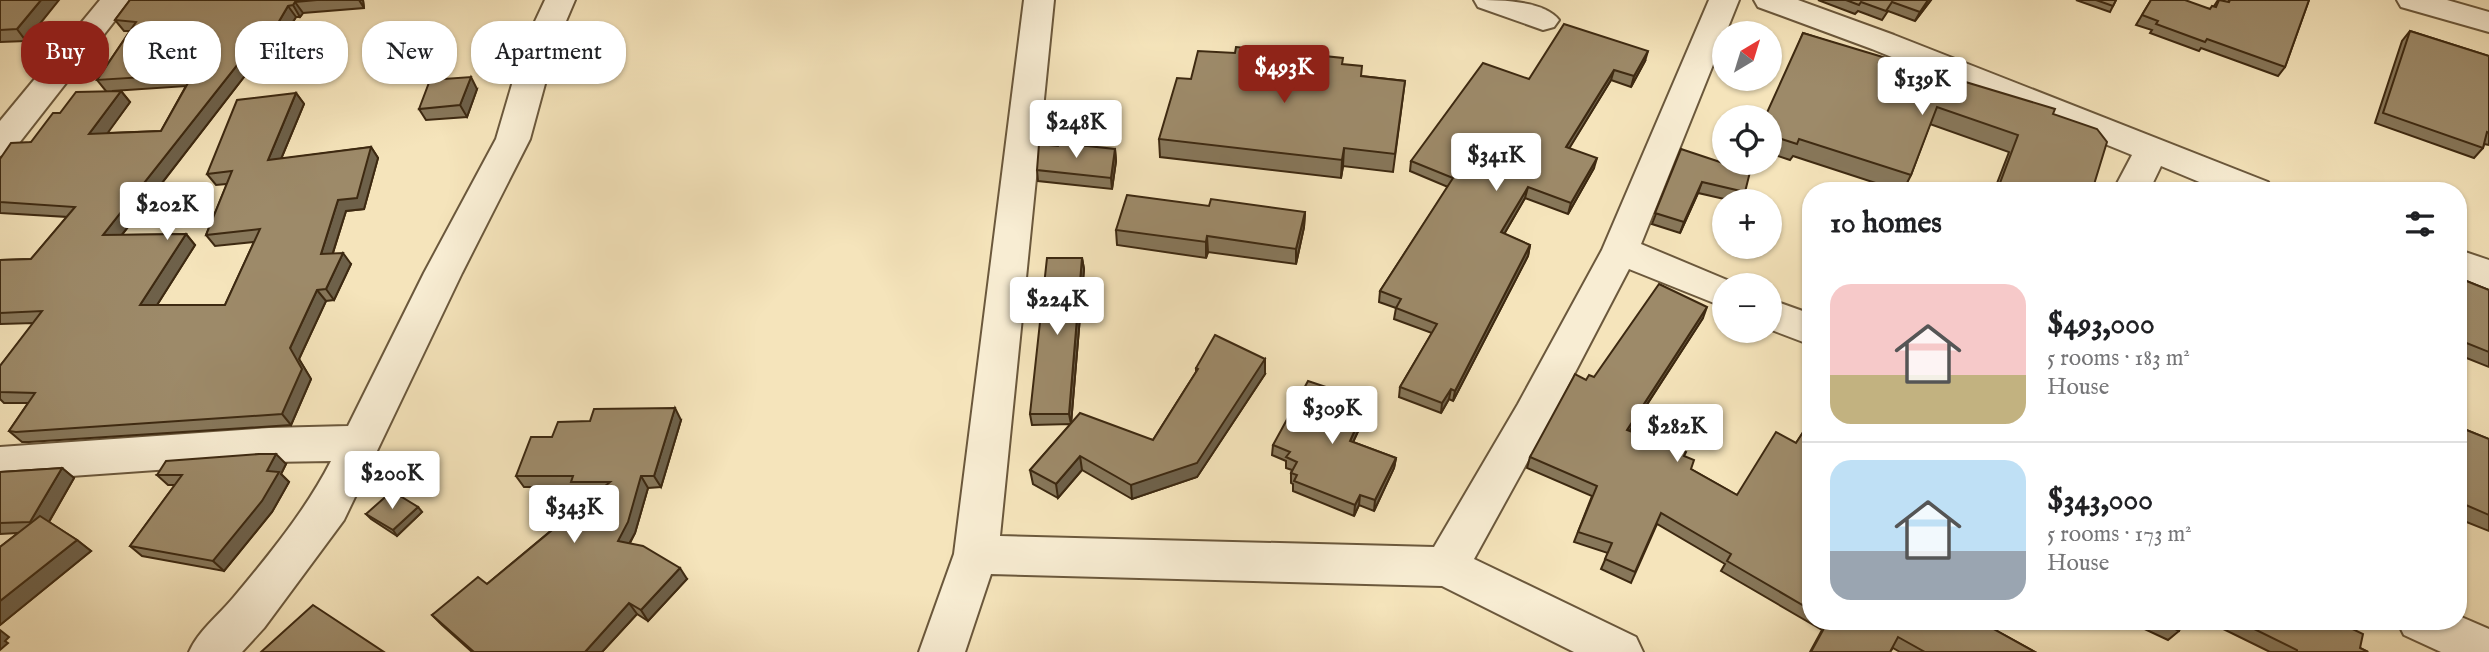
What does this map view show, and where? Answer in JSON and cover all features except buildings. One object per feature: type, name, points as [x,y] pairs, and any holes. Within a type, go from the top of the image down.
[{"type":"street","points":[[0,144],[116,0]]},
{"type":"street","points":[[212,652],[248,614],[329,507],[513,139],[539,47],[560,0]]},
{"type":"street","points":[[942,652],[976,554],[1039,0]]},
{"type":"street","points":[[1489,0],[1543,20]]},
{"type":"street","points":[[1446,567],[1532,416],[1620,250],[1724,0]]},
{"type":"street","points":[[1769,0],[1883,41],[2234,182]]},
{"type":"street","points":[[2412,0],[2489,22]]},
{"type":"street","points":[[2136,182],[2152,149]]},
{"type":"street","points":[[1620,250],[1712,288]]},
{"type":"street","points":[[2467,267],[2489,275]]},
{"type":"street","points":[[1782,318],[1802,326]]},
{"type":"street","points":[[0,464],[269,445],[360,443]]},
{"type":"street","points":[[976,554],[1446,567],[1620,652]]},
{"type":"street","points":[[2441,630],[2489,651]]}]
